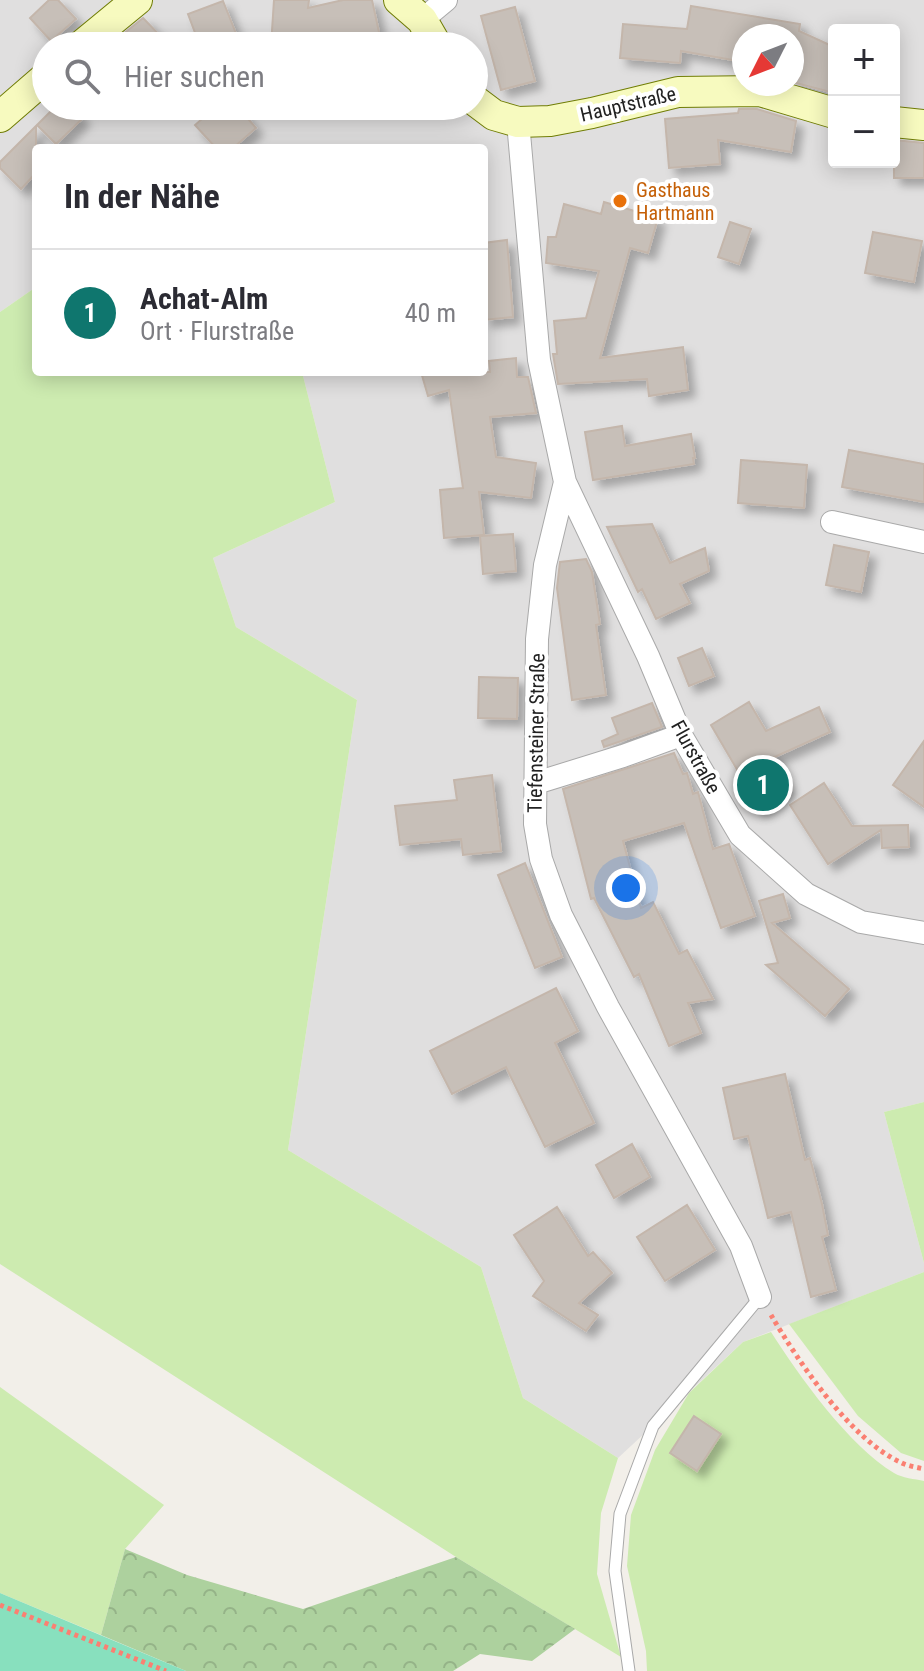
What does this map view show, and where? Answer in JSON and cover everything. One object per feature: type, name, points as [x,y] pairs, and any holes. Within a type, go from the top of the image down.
[{"type":"main road","points":[[98,32],[137,0]]},
{"type":"main road","points":[[399,0],[422,20],[429,32]]},
{"type":"main road","points":[[0,117],[32,89]]},
{"type":"main road","name":"Hauptstraße","points":[[488,110],[518,122],[550,121],[678,92],[760,91],[828,111]]},
{"type":"main road","points":[[900,123],[924,125]]},
{"type":"street","points":[[422,20],[446,0]]},
{"type":"street","name":"Tiefensteiner Straße","points":[[518,122],[539,360],[565,482],[545,565],[537,639],[535,824],[541,859],[561,915],[608,1007],[741,1246],[760,1297]]},
{"type":"street","name":"Flurstraße","points":[[565,482],[648,656],[681,735],[740,835],[806,894],[861,922],[923,931]]},
{"type":"street","points":[[832,522],[924,542]]},
{"type":"street","points":[[536,783],[681,735]]},
{"type":"lane","points":[[629,1671],[615,1571],[620,1514],[653,1426],[760,1297]]},
{"type":"path","points":[[760,1297],[799,1362],[861,1434],[900,1462],[924,1469]]},
{"type":"path","points":[[0,1605],[166,1671]]},
{"type":"shaded area","points":[[0,0],[924,0],[924,1102],[884,1112],[924,1272],[743,1342],[618,1458],[523,1398],[481,1267],[288,1150],[357,700],[236,627],[213,558],[335,502],[303,376],[488,376],[488,144],[32,144],[32,290],[0,312]]},
{"type":"green space","points":[[32,290],[32,376],[303,376],[335,502],[213,558],[236,627],[357,700],[288,1150],[481,1267],[523,1398],[618,1458],[601,1513],[597,1574],[621,1657],[456,1557],[0,1264],[0,312]]},
{"type":"green space","points":[[924,1102],[924,1263],[884,1112]]},
{"type":"green space","points":[[924,1272],[924,1461],[901,1453],[858,1416],[789,1324]]},
{"type":"green space","points":[[771,1332],[810,1389],[860,1446],[894,1473],[924,1481],[924,1671],[647,1671],[646,1651],[627,1566],[631,1515],[655,1450],[689,1393],[743,1342]]},
{"type":"green space","points":[[0,1387],[164,1505],[125,1549],[101,1635],[0,1593]]},
{"type":"green space","points":[[125,1549],[187,1575],[303,1609],[456,1557],[575,1629],[532,1661],[480,1654],[453,1671],[186,1671],[101,1635]]},
{"type":"green space","points":[[0,1593],[186,1671],[0,1671]]},
{"type":"building","points":[[49,0],[58,0],[76,19],[61,32],[43,32],[30,18]]},
{"type":"building","points":[[274,0],[309,0],[308,8],[343,0],[372,0],[379,32],[272,32]]},
{"type":"building","points":[[223,1],[235,32],[195,32],[188,14]]},
{"type":"building","points":[[691,6],[800,24],[732,24],[732,60],[681,51],[680,63],[620,58],[623,24],[687,29]]},
{"type":"building","points":[[515,7],[535,81],[501,90],[488,32],[485,32],[481,16]]},
{"type":"building","points":[[143,18],[156,32],[126,32]]},
{"type":"building","points":[[804,33],[828,44],[828,91],[804,85]]},
{"type":"building","points":[[739,109],[757,109],[796,121],[791,152],[718,140],[720,164],[669,168],[665,119],[738,113]]},
{"type":"building","points":[[42,120],[81,120],[56,144],[37,125]]},
{"type":"building","points":[[201,120],[249,120],[256,128],[238,144],[212,144],[195,125]]},
{"type":"building","points":[[36,126],[36,144],[32,144],[32,177],[21,189],[0,168],[0,162]]},
{"type":"building","points":[[900,141],[924,143],[924,178],[894,178],[894,168],[900,168]]},
{"type":"building","points":[[604,202],[658,218],[648,253],[630,248],[600,358],[683,347],[688,390],[649,396],[647,379],[558,384],[553,354],[557,354],[554,321],[586,318],[599,271],[546,263],[548,237],[556,237],[564,204],[601,214]]},
{"type":"building","points":[[730,222],[751,229],[739,264],[718,257]]},
{"type":"building","points":[[873,232],[922,241],[914,282],[865,273]]},
{"type":"building","points":[[507,240],[513,317],[488,320],[488,242]]},
{"type":"building","points":[[516,358],[517,377],[528,377],[536,413],[490,417],[496,457],[536,463],[531,498],[479,492],[484,535],[444,538],[440,490],[463,488],[449,390],[428,396],[422,376],[488,376],[489,361]]},
{"type":"building","points":[[622,426],[625,446],[691,434],[694,464],[593,480],[585,432]]},
{"type":"building","points":[[849,450],[924,464],[924,502],[842,487]]},
{"type":"building","points":[[741,460],[807,465],[804,508],[738,503]]},
{"type":"building","points":[[652,524],[670,563],[705,548],[709,571],[680,584],[690,603],[656,619],[642,589],[638,592],[607,527]]},
{"type":"building","points":[[513,534],[516,571],[483,574],[480,536]]},
{"type":"building","points":[[834,545],[869,552],[861,592],[826,585]]},
{"type":"building","points":[[586,559],[592,572],[600,624],[596,625],[606,695],[572,700],[557,588],[560,562]]},
{"type":"building","points":[[702,648],[714,676],[689,686],[678,658]]},
{"type":"building","points":[[479,677],[518,678],[517,719],[478,718]]},
{"type":"building","points":[[749,702],[766,731],[819,707],[830,732],[768,760],[789,788],[759,810],[738,781],[742,778],[711,725]]},
{"type":"building","points":[[652,703],[662,727],[604,747],[602,741],[618,734],[612,718]]},
{"type":"building","points":[[924,741],[924,807],[893,785]]},
{"type":"building","points":[[674,753],[683,774],[687,773],[693,794],[698,792],[713,849],[729,844],[755,916],[721,928],[684,823],[623,841],[641,908],[653,902],[679,954],[687,950],[713,999],[688,1003],[701,1033],[669,1046],[639,974],[634,977],[594,898],[591,899],[563,789]]},
{"type":"building","points":[[492,775],[501,851],[463,855],[461,839],[400,845],[395,806],[457,800],[454,780]]},
{"type":"building","points":[[824,783],[852,826],[908,825],[909,847],[882,848],[881,830],[828,864],[790,805]]},
{"type":"building","points":[[525,863],[562,957],[535,968],[498,875]]},
{"type":"building","points":[[783,894],[790,918],[772,923],[849,989],[825,1016],[766,965],[778,963],[759,901]]},
{"type":"building","points":[[556,988],[578,1031],[555,1043],[594,1123],[545,1147],[506,1067],[452,1094],[430,1051]]},
{"type":"building","points":[[785,1074],[805,1160],[810,1158],[822,1204],[828,1235],[822,1237],[836,1290],[811,1297],[791,1212],[768,1218],[748,1136],[734,1139],[723,1088]]},
{"type":"building","points":[[632,1144],[650,1177],[614,1198],[596,1165]]},
{"type":"building","points":[[687,1205],[715,1250],[665,1281],[637,1237]]},
{"type":"building","points":[[557,1207],[588,1256],[593,1252],[612,1273],[579,1303],[598,1315],[586,1331],[533,1296],[544,1281],[514,1235]]},
{"type":"building","points":[[694,1416],[721,1434],[697,1471],[670,1453]]},
{"type":"place","name":"Gasthaus Hartmann","points":[[620,201]]},
{"type":"place","name":"Achat-Alm","points":[[763,785]]}]
